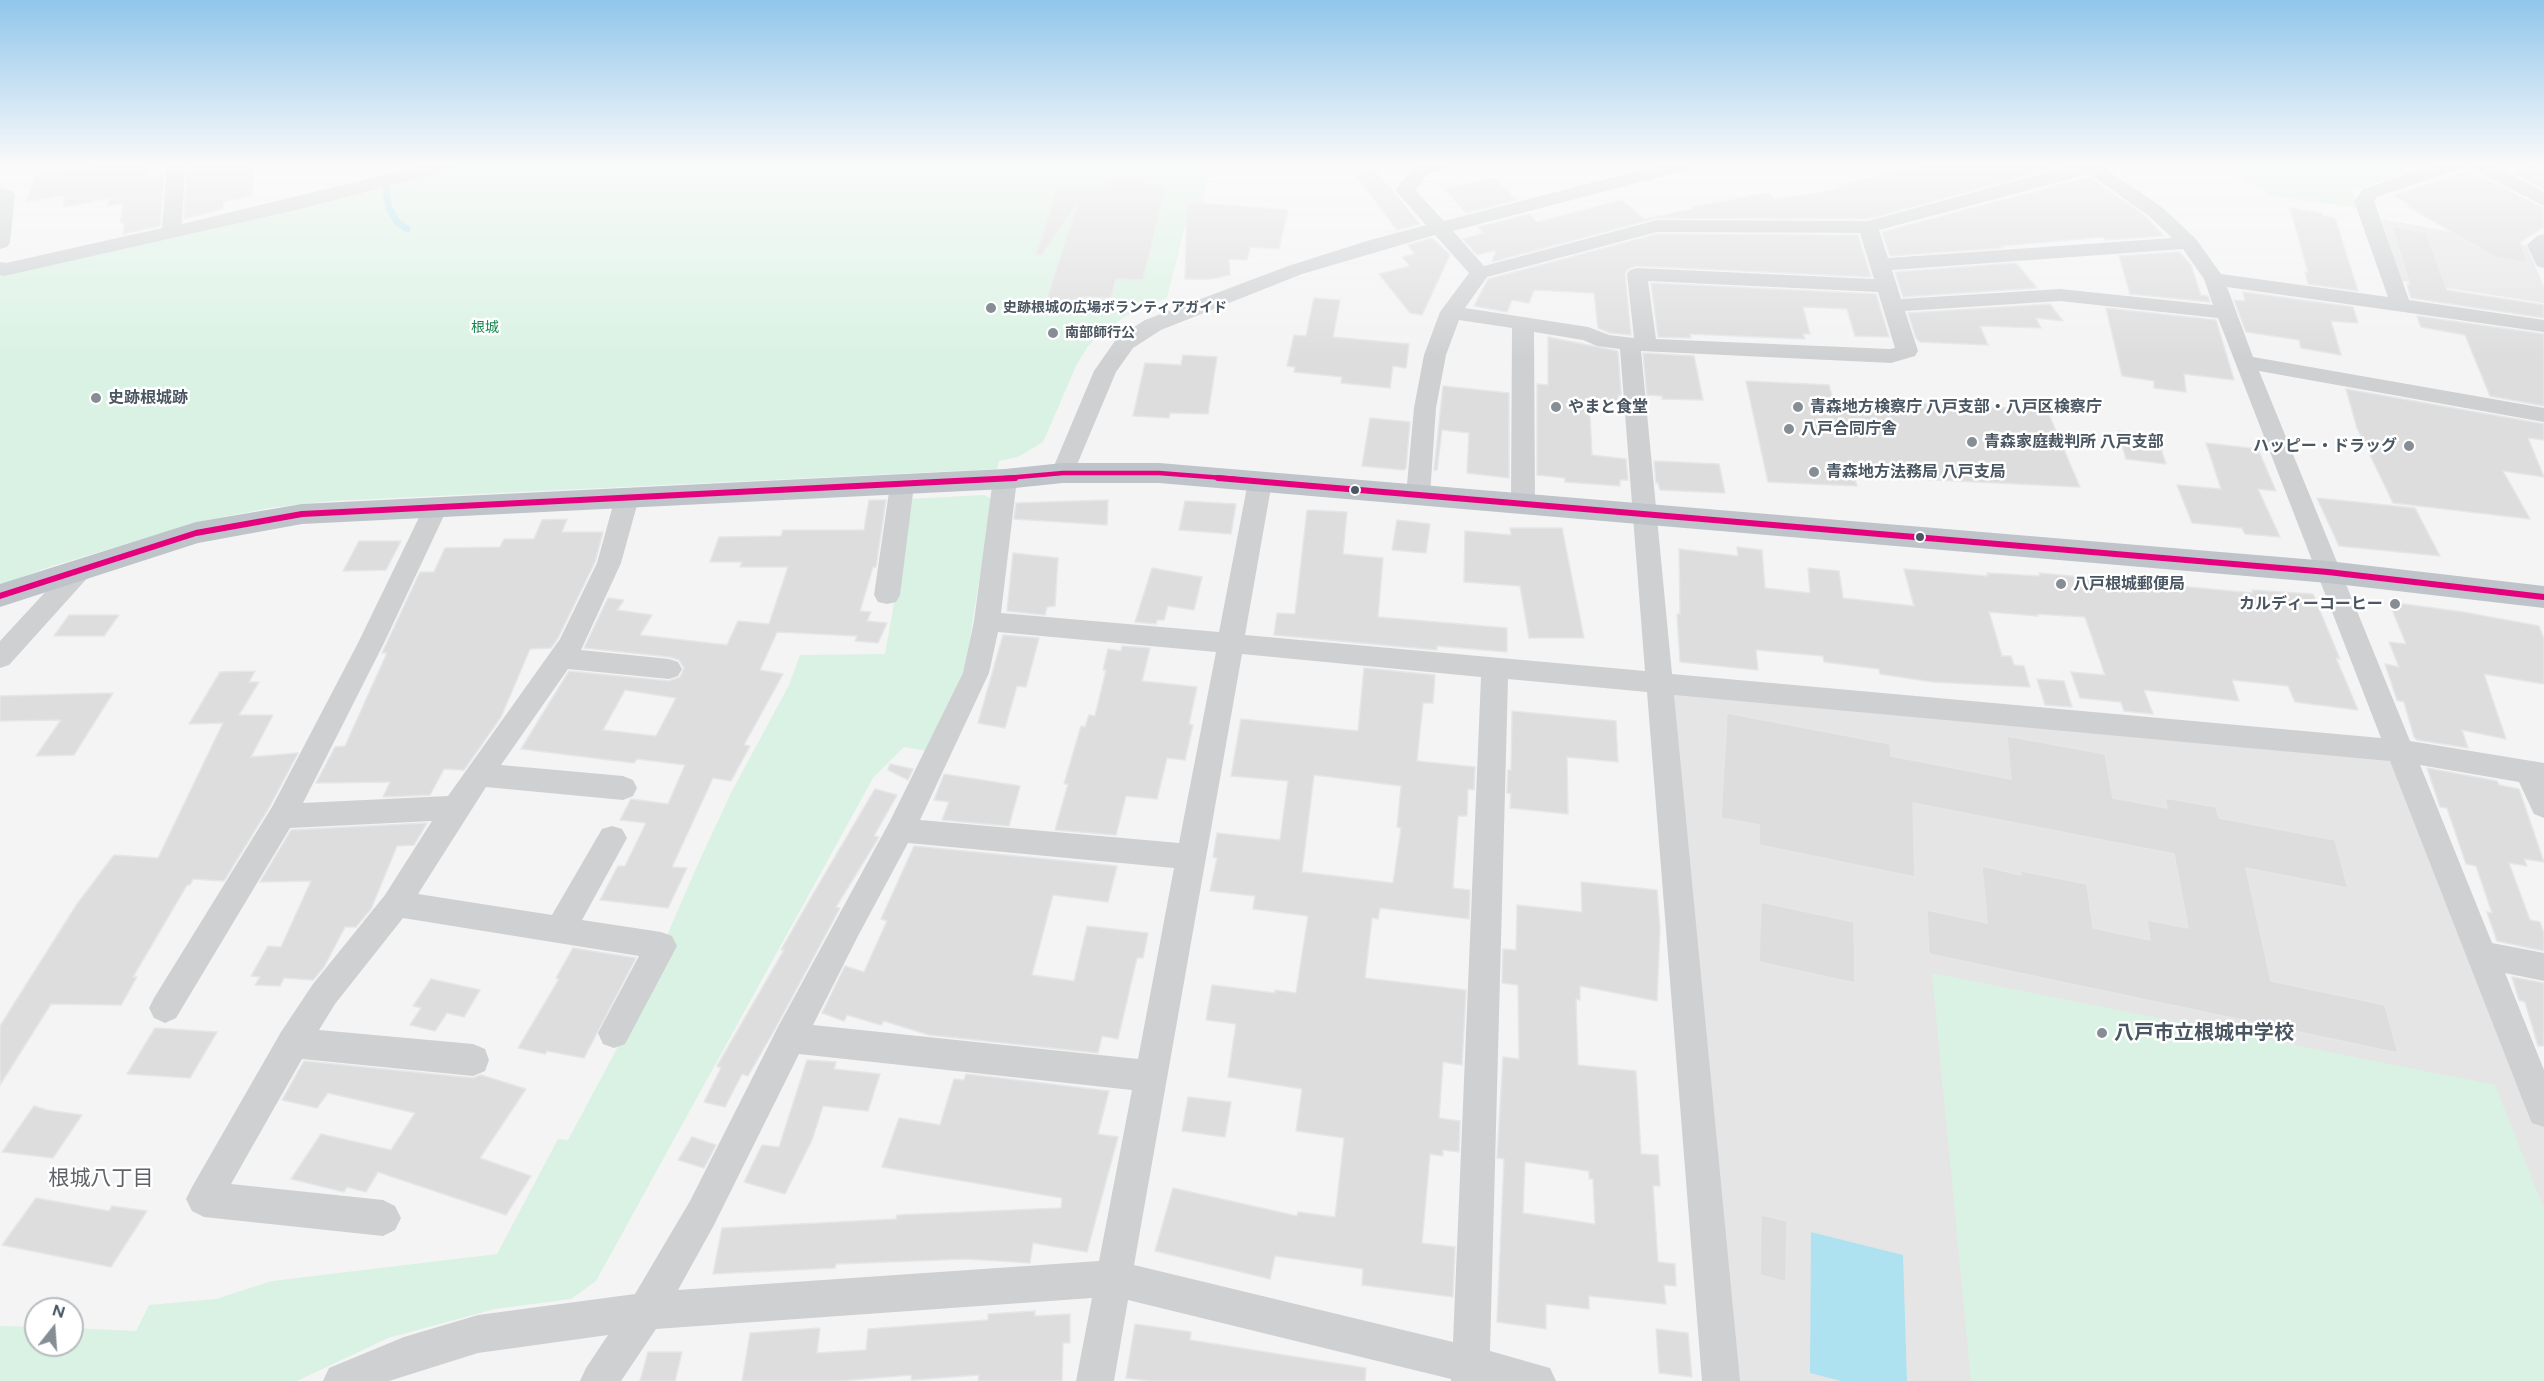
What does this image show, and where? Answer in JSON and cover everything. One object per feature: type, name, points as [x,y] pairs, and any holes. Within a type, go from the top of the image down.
[{"type":"highway","points":[[0,596],[196,533],[302,514],[1005,479],[1063,473],[1159,473],[2328,572],[2544,597]]},
{"type":"street","points":[[0,268],[4,270],[184,228]]},
{"type":"street","points":[[1063,473],[1105,371],[1125,343],[1153,326],[1295,270],[1433,228]]},
{"type":"street","points":[[1439,228],[1480,273]]},
{"type":"street","points":[[1418,495],[1425,408],[1435,355],[1451,312],[1480,273],[1648,228]]},
{"type":"street","points":[[1451,312],[1588,334],[1605,341],[1638,345],[1891,356],[1907,351],[1868,228]]},
{"type":"street","points":[[2174,228],[2189,243],[2214,279],[2244,362],[2544,1111]]},
{"type":"street","points":[[2374,228],[2401,306]]},
{"type":"street","points":[[2544,240],[2537,245],[2544,262]]},
{"type":"street","points":[[1881,266],[2189,243]]},
{"type":"street","points":[[1721,1381],[1645,514],[1637,274],[1889,296],[2060,295],[2227,313]]},
{"type":"street","points":[[2214,279],[2544,326]]},
{"type":"street","points":[[1523,324],[1523,503]]},
{"type":"street","points":[[2244,362],[2544,414]]},
{"type":"street","points":[[599,1381],[646,1311],[702,1213],[789,1038],[900,830],[976,673],[987,621],[1005,479]]},
{"type":"street","points":[[1095,1381],[1260,482]]},
{"type":"street","points":[[888,595],[902,484]]},
{"type":"street","points":[[383,1218],[204,1199],[293,1043],[324,994],[396,904],[456,808],[561,658],[587,613],[609,563],[627,498]]},
{"type":"street","points":[[165,1008],[282,816],[371,643],[436,507]]},
{"type":"street","points":[[0,658],[82,568]]},
{"type":"street","points":[[987,621],[2401,751],[2536,774],[2544,806]]},
{"type":"street","points":[[561,658],[669,669]]},
{"type":"street","points":[[1470,1373],[1495,668]]},
{"type":"street","points":[[479,775],[623,788]]},
{"type":"street","points":[[282,816],[456,808]]},
{"type":"street","points":[[900,830],[1191,857]]},
{"type":"street","points":[[560,930],[612,837]]},
{"type":"street","points":[[396,904],[661,946],[614,1033]]},
{"type":"street","points":[[2483,955],[2544,967]]},
{"type":"street","points":[[789,1038],[1151,1076]]},
{"type":"street","points":[[293,1043],[473,1060]]},
{"type":"street","points":[[342,1381],[404,1356],[478,1334],[646,1311],[1113,1278],[1470,1373],[1537,1381]]},
{"type":"shaded area","points":[[2384,228],[2432,228],[2527,246],[2544,287],[2544,303],[2402,281]]},
{"type":"shaded area","name":"八戸市立根城中学校","points":[[1661,684],[2401,751],[2544,1111],[2544,1381],[1721,1381]]},
{"type":"green space","name":"根城","points":[[199,228],[1184,228],[1167,298],[1140,307],[1102,332],[1088,346],[1077,364],[1043,442],[1018,457],[999,461],[997,469],[331,501],[269,508],[203,521],[52,566],[0,585],[0,274]]},
{"type":"green space","points":[[984,495],[992,499],[965,669],[927,751],[904,747],[873,778],[596,1281],[571,1299],[495,1309],[388,1338],[297,1381],[0,1381],[0,1326],[24,1327],[24,1357],[84,1357],[84,1329],[136,1331],[149,1305],[216,1299],[272,1281],[497,1254],[558,1139],[568,1140],[667,955],[668,933],[697,866],[731,793],[789,685],[800,655],[885,654],[908,499]]},
{"type":"green space","points":[[1932,973],[2495,1085],[2544,1209],[2544,1381],[1971,1381]]},
{"type":"water","points":[[1811,1232],[1903,1255],[1907,1381],[1841,1381],[1810,1373]]},
{"type":"building","points":[[124,228],[149,228],[123,234]]},
{"type":"building","points":[[1044,228],[1060,228],[1041,256],[1036,254]]},
{"type":"building","points":[[1069,228],[1156,228],[1143,280],[1116,279],[1111,298],[1083,297],[1077,315],[1042,314]]},
{"type":"building","points":[[1186,228],[1284,228],[1279,249],[1250,247],[1247,260],[1229,259],[1230,275],[1211,279],[1185,279]]},
{"type":"building","points":[[1479,228],[1618,228],[1492,262],[1496,250],[1477,255],[1463,239],[1484,233]]},
{"type":"building","points":[[1895,228],[2157,228],[2164,236],[2106,240],[2102,237],[2001,246],[2003,248],[1890,256],[1882,232]]},
{"type":"building","points":[[2296,228],[2338,228],[2358,291],[2308,284],[2305,272],[2308,272]]},
{"type":"building","points":[[2392,228],[2426,232],[2447,290],[2544,305],[2544,318],[2411,298],[2407,284],[2410,285]]},
{"type":"building","points":[[2446,228],[2542,228],[2520,242],[2528,263],[2495,257]]},
{"type":"building","points":[[1657,234],[1858,235],[1871,277],[1636,266],[1628,269],[1625,274],[1631,335],[1610,333],[1598,328],[1594,293],[1534,290],[1529,303],[1512,300],[1507,312],[1474,306],[1488,279]]},
{"type":"building","points":[[1432,238],[1450,255],[1422,315],[1410,313],[1379,274],[1410,266],[1402,257],[1415,254],[1408,245]]},
{"type":"building","points":[[2179,252],[2191,265],[2201,295],[2208,296],[2210,302],[2130,294],[2119,256]]},
{"type":"building","points":[[2016,263],[2037,288],[1903,297],[1895,272]]},
{"type":"building","points":[[1651,283],[1876,294],[1889,337],[1855,336],[1847,309],[1803,307],[1810,334],[1803,334],[1805,339],[1690,334],[1691,338],[1658,337]]},
{"type":"building","points":[[2243,292],[2353,307],[2358,323],[2331,321],[2341,355],[2301,348],[2299,340],[2246,332],[2234,300],[2245,301]]},
{"type":"building","points":[[1314,298],[1340,300],[1333,337],[1409,344],[1406,368],[1393,366],[1390,388],[1341,383],[1342,377],[1294,372],[1295,367],[1287,366],[1294,335],[1306,336]]},
{"type":"building","points":[[2050,304],[2063,321],[2036,318],[2041,328],[1980,326],[1988,345],[1920,342],[1916,338],[1908,313]]},
{"type":"building","points":[[2106,308],[2216,320],[2234,380],[2184,374],[2186,392],[2154,388],[2154,381],[2122,376]]},
{"type":"building","points":[[2417,316],[2544,334],[2544,406],[2490,396],[2465,335],[2421,327]]},
{"type":"building","points":[[1548,337],[1618,351],[1621,396],[1618,395],[1618,401],[1589,398],[1592,455],[1626,459],[1628,480],[1620,480],[1620,486],[1565,482],[1565,478],[1537,475],[1537,384],[1548,385]]},
{"type":"building","points":[[1643,353],[1694,356],[1703,400],[1662,399],[1662,396],[1647,395]]},
{"type":"building","points":[[1183,355],[1217,357],[1208,414],[1170,413],[1169,418],[1133,416],[1145,363],[1181,365]]},
{"type":"building","points":[[1746,381],[1829,385],[1833,399],[2047,410],[2080,487],[1854,476],[1857,486],[1768,482]]},
{"type":"building","points":[[1443,386],[1509,393],[1509,478],[1467,473],[1469,433],[1442,430],[1437,470],[1434,470]]},
{"type":"building","points":[[2346,389],[2544,424],[2544,440],[2528,438],[2544,477],[2503,471],[2530,519],[2393,503],[2357,428]]},
{"type":"building","points":[[1370,418],[1410,422],[1404,470],[1362,466]]},
{"type":"building","points":[[2118,431],[2157,436],[2166,464],[2126,459]]},
{"type":"building","points":[[2206,443],[2258,449],[2276,491],[2258,489],[2280,537],[2245,534],[2242,528],[2192,523],[2177,485],[2221,489]]},
{"type":"building","points":[[1654,461],[1719,464],[1725,493],[1660,490],[1656,483]]},
{"type":"building","points":[[2317,498],[2415,508],[2440,556],[2339,546]]},
{"type":"building","points":[[869,500],[886,500],[876,567],[873,567],[860,611],[871,612],[867,621],[887,623],[878,643],[855,641],[857,636],[777,632],[760,670],[783,674],[744,745],[750,746],[731,781],[713,778],[672,867],[687,868],[668,908],[600,900],[618,866],[625,866],[646,823],[620,820],[631,799],[668,804],[685,765],[637,759],[634,763],[521,749],[569,671],[669,681],[680,677],[684,668],[679,660],[670,657],[584,648],[608,598],[624,600],[617,610],[652,615],[640,635],[727,645],[738,621],[769,624],[788,567],[740,567],[742,562],[710,562],[719,537],[781,536],[783,530],[864,530]],"holes":[[[625,690],[676,698],[656,736],[603,730]]]},
{"type":"building","points":[[1108,500],[1107,525],[1014,519],[1016,503]]},
{"type":"building","points":[[1185,501],[1236,504],[1231,534],[1179,530]]},
{"type":"building","points":[[1307,510],[1347,512],[1343,554],[1383,558],[1378,617],[1507,628],[1507,652],[1437,646],[1437,650],[1274,635],[1277,613],[1295,614]]},
{"type":"building","points":[[567,519],[562,532],[603,532],[595,562],[558,638],[551,648],[530,649],[501,717],[464,770],[444,769],[430,795],[383,797],[390,782],[316,783],[335,747],[345,746],[387,653],[382,653],[420,572],[434,572],[445,548],[500,547],[504,539],[534,539],[542,520]]},
{"type":"building","points":[[1397,520],[1430,524],[1426,553],[1392,550]]},
{"type":"building","points":[[1510,528],[1562,528],[1584,638],[1529,638],[1520,586],[1464,582],[1465,531],[1511,535]]},
{"type":"building","points":[[359,541],[401,541],[386,570],[343,571]]},
{"type":"building","points":[[1737,547],[1762,550],[1765,588],[1810,593],[1808,568],[1839,571],[1843,598],[1914,606],[1904,569],[1988,576],[1987,573],[2040,576],[2039,573],[2253,593],[2252,590],[2313,594],[2358,710],[2295,702],[2288,686],[2232,680],[2239,701],[2144,690],[2153,714],[2124,711],[2121,702],[2080,698],[2071,672],[2105,675],[2085,617],[1989,612],[2002,656],[2011,656],[2014,665],[2024,666],[2030,687],[1933,682],[1880,674],[1879,669],[1824,662],[1823,656],[1756,650],[1758,670],[1680,662],[1677,614],[1680,614],[1679,549],[1738,556]]},
{"type":"building","points":[[1013,553],[1058,558],[1055,606],[1047,607],[1045,615],[1007,611]]},
{"type":"building","points":[[1152,568],[1202,577],[1194,610],[1168,606],[1164,620],[1157,620],[1156,624],[1135,622]]},
{"type":"building","points":[[2389,602],[2463,612],[2539,626],[2544,639],[2544,684],[2484,674],[2506,739],[2462,730],[2468,748],[2417,740],[2414,737],[2404,702],[2397,700],[2385,664],[2399,667],[2389,642],[2406,644]]},
{"type":"building","points":[[69,615],[119,615],[104,636],[54,636]]},
{"type":"building","points":[[1003,635],[1039,638],[1026,687],[1017,686],[1005,728],[978,723]]},
{"type":"building","points":[[1122,646],[1150,648],[1142,681],[1197,687],[1189,724],[1193,725],[1185,760],[1167,758],[1157,799],[1126,796],[1116,835],[1055,830],[1068,784],[1064,784],[1081,726],[1085,727],[1089,715],[1095,716],[1106,670],[1103,670],[1108,649],[1121,651]]},
{"type":"building","points":[[1364,668],[1435,675],[1433,703],[1423,703],[1417,761],[1475,767],[1474,790],[1468,789],[1467,816],[1458,816],[1453,888],[1470,890],[1469,919],[1380,908],[1378,919],[1372,918],[1365,978],[1466,990],[1462,1065],[1443,1062],[1439,1118],[1460,1121],[1459,1152],[1443,1150],[1443,1156],[1430,1154],[1422,1243],[1455,1247],[1453,1297],[1362,1285],[1363,1269],[1275,1256],[1270,1279],[1155,1251],[1173,1188],[1297,1216],[1298,1212],[1335,1217],[1344,1138],[1296,1131],[1302,1089],[1228,1077],[1236,1024],[1206,1020],[1212,985],[1275,993],[1275,990],[1296,993],[1308,916],[1253,909],[1255,896],[1210,891],[1217,858],[1213,857],[1217,833],[1280,840],[1288,781],[1231,776],[1241,719],[1358,731]],"holes":[[[1314,775],[1401,786],[1397,827],[1401,828],[1393,883],[1302,872]]]},
{"type":"building","points":[[255,671],[249,682],[259,682],[239,715],[273,715],[251,757],[298,753],[270,806],[224,881],[193,879],[190,885],[187,885],[133,977],[137,977],[121,1005],[51,1004],[0,1085],[0,1026],[77,904],[114,855],[158,858],[223,723],[189,724],[220,672]]},
{"type":"building","points":[[2037,679],[2064,681],[2072,707],[2045,705]]},
{"type":"building","points":[[113,693],[74,755],[36,756],[61,720],[0,721],[0,696]]},
{"type":"building","points":[[1512,711],[1616,721],[1618,762],[1567,757],[1568,814],[1510,808],[1511,794],[1507,793],[1508,770],[1511,770]]},
{"type":"building","points":[[1727,713],[1890,744],[1891,756],[2011,779],[2007,736],[2105,754],[2113,798],[2167,808],[2165,798],[2216,807],[2219,818],[2335,840],[2348,888],[2246,868],[2271,981],[2385,1005],[2398,1053],[1929,954],[1927,910],[1987,923],[1982,866],[2021,875],[2021,871],[2087,884],[2093,928],[2150,940],[2147,920],[2188,928],[2174,854],[1913,803],[1915,877],[1759,845],[1759,825],[1721,818]]},
{"type":"building","points":[[890,764],[913,769],[908,780],[888,770]]},
{"type":"building","points":[[2427,768],[2497,781],[2499,785],[2519,789],[2544,862],[2524,859],[2527,866],[2509,863],[2530,920],[2540,922],[2544,933],[2544,951],[2497,941],[2487,912],[2492,913],[2476,866],[2466,864],[2447,808],[2440,807]]},
{"type":"building","points":[[944,774],[1020,786],[1009,826],[942,820],[949,802],[934,800]]},
{"type":"building","points":[[875,789],[897,795],[874,836],[879,837],[836,907],[840,908],[775,1029],[748,1076],[742,1074],[725,1107],[704,1102],[721,1068],[717,1066],[784,950],[781,950]]},
{"type":"building","points":[[427,823],[414,845],[397,846],[371,909],[356,927],[345,927],[324,967],[313,980],[284,978],[280,986],[255,985],[260,977],[251,976],[268,946],[281,947],[311,881],[260,882],[291,830]]},
{"type":"building","points":[[914,846],[1117,866],[1108,902],[1053,895],[1032,975],[1074,981],[1087,926],[1148,933],[1143,958],[1137,958],[1118,1039],[1102,1036],[1098,1053],[929,1035],[884,1021],[881,1025],[847,1015],[844,1021],[822,1013],[845,966],[864,972],[887,921],[881,919]]},
{"type":"building","points":[[1581,882],[1657,890],[1660,929],[1657,1001],[1580,986],[1580,1000],[1576,999],[1578,1065],[1636,1071],[1641,1154],[1658,1155],[1660,1186],[1653,1186],[1658,1262],[1675,1264],[1676,1286],[1664,1285],[1666,1304],[1589,1296],[1589,1309],[1546,1304],[1546,1329],[1497,1322],[1504,1159],[1497,1158],[1503,1057],[1519,1059],[1518,985],[1502,983],[1503,949],[1516,950],[1517,905],[1582,912]],"holes":[[[1525,1162],[1589,1171],[1589,1179],[1593,1179],[1595,1224],[1523,1213]]]},
{"type":"building","points":[[1761,902],[1854,922],[1855,983],[1759,962]]},
{"type":"building","points":[[573,948],[636,958],[584,1058],[547,1051],[545,1054],[518,1048],[559,979],[556,978]]},
{"type":"building","points":[[2512,977],[2544,983],[2544,1046],[2538,1046],[2525,1002],[2519,1000]]},
{"type":"building","points":[[431,979],[480,990],[464,1017],[447,1013],[435,1031],[410,1025],[421,1008],[413,1006]]},
{"type":"building","points":[[155,1028],[217,1032],[190,1078],[127,1074]]},
{"type":"building","points":[[807,1060],[836,1062],[834,1069],[880,1074],[868,1111],[823,1106],[812,1140],[785,1194],[744,1182],[762,1145],[779,1147]]},
{"type":"building","points":[[304,1061],[473,1078],[481,1075],[526,1089],[480,1158],[531,1176],[506,1215],[378,1172],[366,1192],[347,1187],[344,1192],[291,1179],[321,1134],[391,1150],[415,1113],[328,1093],[317,1108],[282,1100]]},
{"type":"building","points":[[966,1074],[1109,1091],[1098,1134],[1118,1137],[1087,1252],[1033,1243],[1030,1263],[967,1259],[836,1264],[835,1268],[713,1274],[722,1228],[896,1219],[897,1215],[1061,1208],[1062,1198],[882,1167],[899,1118],[940,1125],[954,1079],[964,1080]]},
{"type":"building","points":[[1188,1097],[1231,1102],[1225,1137],[1182,1131]]},
{"type":"building","points":[[34,1106],[82,1115],[53,1158],[2,1152]]},
{"type":"building","points":[[692,1137],[716,1145],[704,1168],[678,1160]]},
{"type":"building","points":[[36,1198],[109,1211],[112,1206],[147,1211],[111,1267],[2,1245]]},
{"type":"building","points":[[1761,1215],[1787,1221],[1786,1282],[1760,1275]]},
{"type":"building","points":[[1035,1311],[1035,1316],[1070,1314],[1070,1343],[1063,1343],[1062,1381],[978,1381],[979,1375],[911,1380],[912,1375],[838,1381],[742,1381],[750,1333],[820,1328],[817,1353],[866,1350],[868,1329],[988,1320],[988,1314]]},
{"type":"building","points":[[1135,1324],[1191,1332],[1190,1340],[1366,1368],[1365,1381],[1150,1381],[1126,1378]]},
{"type":"building","points":[[1656,1329],[1688,1333],[1692,1377],[1659,1373]]},
{"type":"building","points":[[648,1352],[682,1352],[675,1381],[640,1381]]},
{"type":"transit line","points":[[0,596],[196,533],[302,514],[1005,479],[1063,473],[1159,473],[2328,572],[2544,597]]},
{"type":"place","name":"史跡根城の広場ボランティアガイド","points":[[991,308]]},
{"type":"place","name":"南部師行公","points":[[1053,333]]},
{"type":"place","name":"史跡根城跡","points":[[96,398]]},
{"type":"place","name":"やまと食堂","points":[[1556,407]]},
{"type":"place","name":"青森地方検察庁 八戸支部・八戸区検察庁","points":[[1798,407]]},
{"type":"place","name":"八戸合同庁舎","points":[[1789,429]]},
{"type":"place","name":"青森家庭裁判所 八戸支部","points":[[1972,442]]},
{"type":"place","name":"ハッピー・ドラッグ","points":[[2409,446]]},
{"type":"place","name":"青森地方法務局 八戸支局","points":[[1814,472]]},
{"type":"place","name":"八戸根城郵便局","points":[[2061,584]]},
{"type":"place","name":"カルディーコーヒー","points":[[2395,604]]},
{"type":"place","name":"八戸市立根城中学校","points":[[2102,1033]]},
{"type":"district","name":"根城八丁目","points":[[101,1179]]}]
